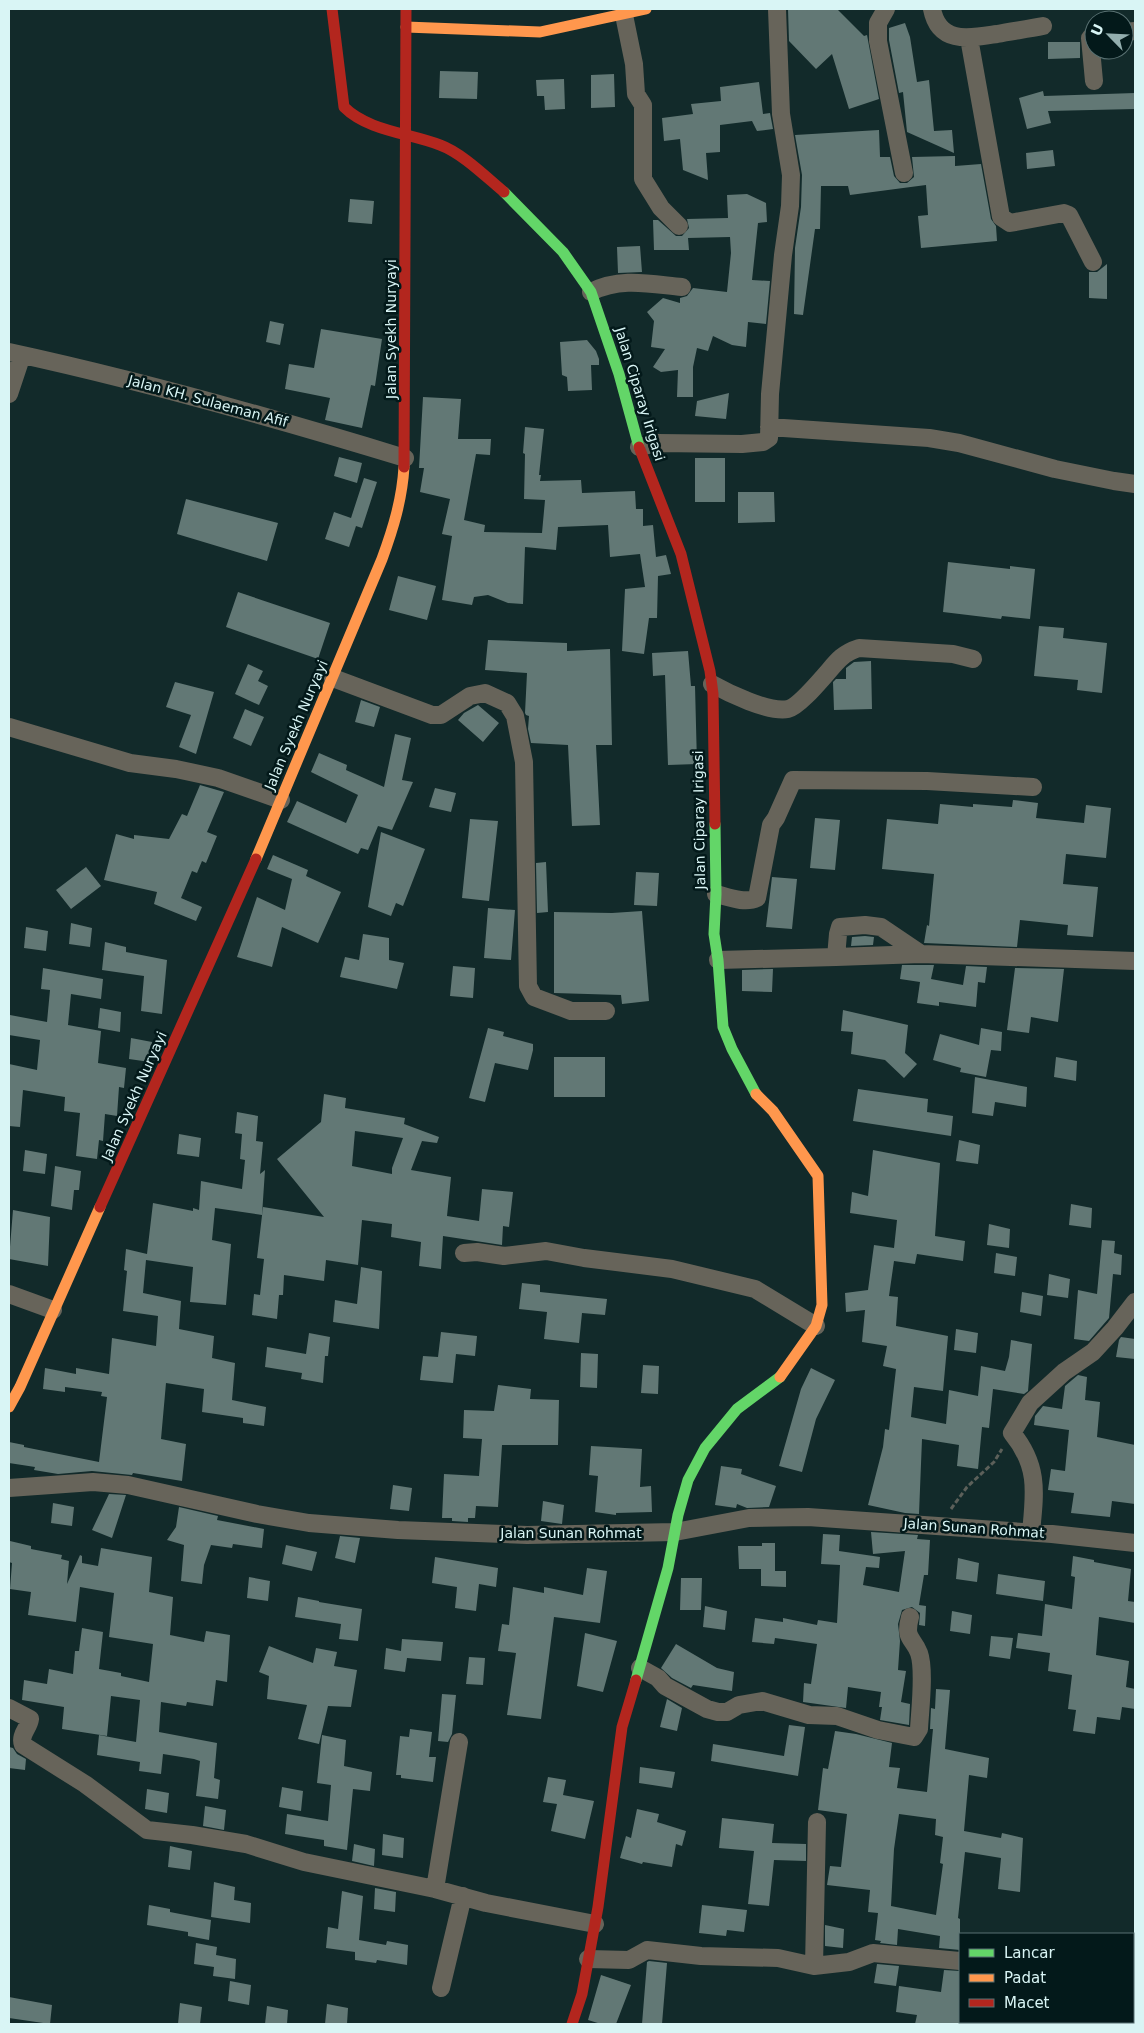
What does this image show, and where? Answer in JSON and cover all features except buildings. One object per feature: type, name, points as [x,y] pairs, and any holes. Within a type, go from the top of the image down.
[{"type":"street","name":"Jalan Ciparay Irigasi","points":[[332,9],[344,107],[350,114],[366,122],[407,131],[449,149],[509,196],[563,252],[602,287],[606,333],[646,445],[680,554],[717,687],[716,894],[714,934],[723,1027],[753,1090],[772,1111],[818,1176],[822,1305],[816,1326],[782,1376],[737,1409],[705,1448],[688,1480],[674,1532],[668,1568],[622,1727],[595,1924],[582,1994],[572,2024]]},
{"type":"street","name":"Jalan Syekh Nuryayi","points":[[9,1407],[20,1387],[130,1142],[281,800],[382,559],[395,522],[403,491],[405,458],[408,96],[406,9]]},
{"type":"street","points":[[406,27],[540,32],[646,9]]},
{"type":"street","points":[[646,445],[742,444],[763,442],[769,438],[770,394],[783,255],[790,206],[791,175],[781,114],[777,9]]},
{"type":"street","points":[[886,9],[878,23],[878,41],[904,173]]},
{"type":"street","points":[[932,9],[933,17],[943,30],[956,37],[969,38],[1043,26]]},
{"type":"street","points":[[624,15],[634,64],[636,94],[643,105],[642,179],[661,208],[679,226]]},
{"type":"street","points":[[969,38],[1001,217],[1010,223],[1064,213],[1070,215],[1093,262]]},
{"type":"street","points":[[1092,60],[1094,81]]},
{"type":"street","points":[[602,287],[630,282],[682,287]]},
{"type":"street","points":[[9,394],[15,353]]},
{"type":"street","name":"Jalan KH. Sulaeman Afif","points":[[15,353],[95,370],[283,420],[405,458]]},
{"type":"street","points":[[769,427],[929,438],[959,443],[1055,469],[1135,484]]},
{"type":"street","points":[[717,687],[744,700],[778,710],[788,709],[799,703],[836,660],[846,652],[859,648],[953,654],[973,659]]},
{"type":"street","points":[[333,678],[432,715],[441,715],[470,696],[486,693],[507,703],[515,716],[524,762],[528,986],[534,997],[571,1011],[606,1011]]},
{"type":"street","points":[[9,727],[130,763],[176,769],[218,778],[281,800]]},
{"type":"street","points":[[716,894],[744,900],[757,898],[771,825],[793,780],[927,781],[1033,787]]},
{"type":"street","points":[[836,956],[838,930],[840,928],[865,925],[881,927],[921,954]]},
{"type":"street","points":[[718,960],[921,954],[1135,962]]},
{"type":"street","points":[[464,1253],[478,1252],[504,1256],[546,1251],[584,1258],[672,1269],[755,1289],[816,1326]]},
{"type":"street","points":[[9,1294],[53,1310]]},
{"type":"street","points":[[1031,1532],[1035,1488],[1031,1470],[1022,1446],[1012,1433],[1030,1403],[1064,1372],[1092,1352],[1115,1328],[1135,1302]]},
{"type":"street","name":"Jalan Sunan Rohmat","points":[[9,1488],[93,1482],[128,1484],[258,1514],[309,1523],[398,1530],[527,1535],[674,1532],[749,1518],[808,1517],[1031,1532],[1135,1543]]},
{"type":"street","points":[[640,1668],[658,1678],[665,1686],[707,1709],[718,1712],[727,1712],[739,1705],[762,1700],[809,1715],[837,1716],[878,1730],[914,1737],[919,1729],[922,1675],[919,1654],[910,1640],[907,1627],[910,1617]]},
{"type":"street","points":[[9,1708],[30,1719],[22,1737],[22,1745],[85,1784],[147,1830],[246,1844],[304,1862],[595,1924]]},
{"type":"street","points":[[435,1889],[459,1742]]},
{"type":"street","points":[[814,1966],[817,1822]]},
{"type":"street","points":[[441,1988],[463,1896]]},
{"type":"street","points":[[588,1959],[629,1960],[647,1950],[701,1956],[778,1958],[814,1966],[849,1962],[873,1953],[959,1960]]},
{"type":"path","points":[[944,1526],[951,1509],[967,1487],[994,1462],[1012,1433]]},
{"type":"traffic: fast","points":[[504,192],[563,252],[591,292],[619,374],[639,447]]},
{"type":"traffic: fast","points":[[715,824],[716,894],[714,934],[723,1027],[732,1049],[756,1094]]},
{"type":"traffic: fast","points":[[636,1680],[668,1568],[678,1515],[688,1480],[705,1448],[737,1409],[780,1377]]},
{"type":"traffic: slow","points":[[406,27],[540,32],[646,9]]},
{"type":"traffic: slow","points":[[256,859],[382,559],[396,514],[404,467]]},
{"type":"traffic: slow","points":[[756,1094],[773,1111],[818,1176],[822,1305],[816,1326],[780,1377]]},
{"type":"traffic: slow","points":[[9,1407],[20,1387],[100,1207]]},
{"type":"traffic: jam","points":[[332,9],[344,107],[354,115],[377,126],[448,149],[474,166],[504,192]]},
{"type":"traffic: jam","points":[[404,467],[406,9]]},
{"type":"traffic: jam","points":[[639,447],[681,554],[710,671],[713,694],[715,824]]},
{"type":"traffic: jam","points":[[100,1207],[256,859]]},
{"type":"traffic: jam","points":[[572,2024],[582,1994],[598,1907],[622,1727],[636,1680]]}]
